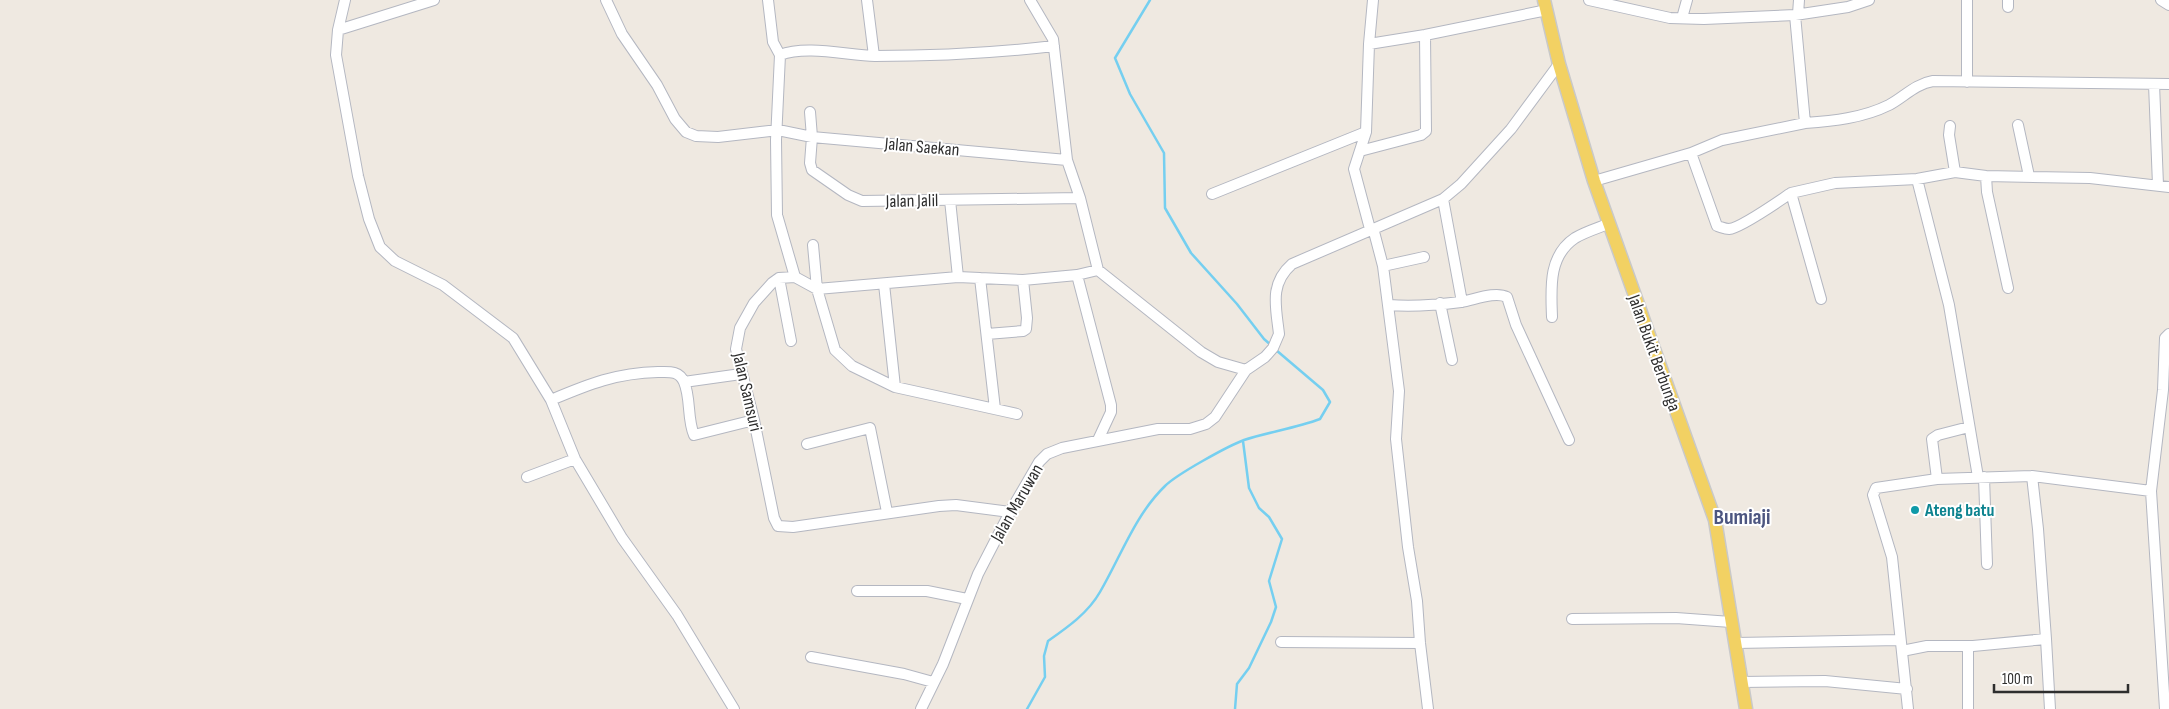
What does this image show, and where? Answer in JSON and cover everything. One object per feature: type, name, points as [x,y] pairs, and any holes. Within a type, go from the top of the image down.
[{"type":"main road","name":"Jalan Bukit Berbunga","points":[[1545,5],[1559,64],[1608,224],[1715,520],[1746,709]]},
{"type":"street","points":[[345,0],[338,30],[336,55],[350,139],[369,219],[380,247],[395,261],[443,285],[513,338],[550,400],[575,459],[625,543],[677,614],[734,709]]},
{"type":"street","points":[[338,30],[434,0]]},
{"type":"street","name":"Jalan Saekan","points":[[606,0],[622,34],[657,85],[675,119],[686,132],[696,136],[712,137],[778,130],[812,136],[1067,160]]},
{"type":"street","points":[[768,0],[774,42],[780,55],[777,216],[795,277]]},
{"type":"street","points":[[867,0],[874,56]]},
{"type":"street","points":[[1030,0],[1047,26],[1054,46],[1067,160],[1080,198],[1098,270],[1202,352],[1218,362],[1246,370],[1265,357],[1277,341],[1279,334],[1275,291],[1283,273],[1292,264],[1372,228],[1444,199],[1461,184],[1511,129],[1559,64]]},
{"type":"street","points":[[1373,0],[1369,44],[1366,132],[1354,170],[1383,266],[1389,305],[1399,391],[1396,439],[1408,548],[1417,601],[1428,709]]},
{"type":"street","points":[[1589,0],[1632,4],[1658,15],[1682,18],[1796,15],[1848,7],[1869,0]]},
{"type":"street","points":[[1682,18],[1687,0]]},
{"type":"street","points":[[1799,0],[1796,15],[1806,123]]},
{"type":"street","points":[[1966,82],[1967,0]]},
{"type":"street","points":[[2162,0],[2169,4]]},
{"type":"street","points":[[1369,44],[1425,35],[1545,5]]},
{"type":"street","points":[[1360,151],[1421,134],[1426,130],[1425,35]]},
{"type":"street","points":[[780,55],[794,51],[874,56],[1004,52],[1054,46]]},
{"type":"street","points":[[1594,181],[1691,153],[1722,140],[1806,123],[1835,121],[1878,110],[1926,82],[2169,84]]},
{"type":"street","points":[[2154,84],[2158,185]]},
{"type":"street","name":"Jalan Jalil","points":[[810,112],[812,136],[810,163],[813,172],[856,199],[868,202],[1080,198]]},
{"type":"street","points":[[2018,125],[2029,176]]},
{"type":"street","points":[[1950,126],[1949,135],[1955,172]]},
{"type":"street","points":[[1212,194],[1366,132]]},
{"type":"street","points":[[1691,153],[1717,226],[1723,228],[1735,227],[1791,193],[1835,183],[1917,179],[1955,172],[1986,176],[2090,178],[2169,187]]},
{"type":"street","points":[[1986,176],[1987,192],[2008,288]]},
{"type":"street","points":[[1917,179],[1949,305],[1969,427],[1981,477],[1987,564]]},
{"type":"street","points":[[1791,193],[1821,298]]},
{"type":"street","points":[[1444,199],[1462,302]]},
{"type":"street","points":[[950,200],[958,276]]},
{"type":"street","points":[[1552,317],[1554,270],[1561,250],[1576,237],[1608,224]]},
{"type":"street","points":[[813,245],[816,289],[834,350],[852,366],[895,387],[1016,414]]},
{"type":"street","points":[[1383,266],[1424,258]]},
{"type":"street","points":[[792,340],[779,278],[795,277],[816,289],[958,276],[1023,280],[1077,275],[1098,270]]},
{"type":"street","points":[[1077,275],[1112,405],[1111,412],[1098,440]]},
{"type":"street","name":"Jalan Samsuri","points":[[779,278],[754,303],[737,334],[736,349],[754,420],[774,518],[778,526],[793,528],[887,512],[956,505],[1010,512]]},
{"type":"street","points":[[980,278],[996,410]]},
{"type":"street","points":[[987,334],[1023,331],[1026,329],[1027,318],[1023,280]]},
{"type":"street","points":[[884,284],[895,387]]},
{"type":"street","points":[[1389,305],[1409,307],[1462,302],[1498,295],[1508,298],[1516,326],[1569,440]]},
{"type":"street","points":[[1440,304],[1452,360]]},
{"type":"street","points":[[2165,709],[2152,491],[2162,390],[2164,338],[2169,334]]},
{"type":"street","name":"Jalan Maruwan","points":[[922,709],[943,664],[967,599],[1010,512],[1040,462],[1048,454],[1062,448],[1098,440],[1158,430],[1199,427],[1215,417],[1246,370]]},
{"type":"street","points":[[550,400],[610,377],[638,373],[676,373],[684,382],[694,435],[754,420]]},
{"type":"street","points":[[684,382],[741,374]]},
{"type":"street","points":[[1938,479],[1932,439],[1938,435],[1969,427]]},
{"type":"street","points":[[807,444],[870,428],[887,512]]},
{"type":"street","points":[[527,477],[575,459]]},
{"type":"street","points":[[1908,709],[1892,557],[1873,492],[1880,487],[1938,479],[2032,476],[2152,491]]},
{"type":"street","points":[[2032,476],[2038,530],[2050,709]]},
{"type":"street","points":[[857,591],[927,591],[967,599]]},
{"type":"street","points":[[1572,618],[1676,618],[1731,622]]},
{"type":"street","points":[[1735,642],[1968,646],[2046,639]]},
{"type":"street","points":[[1281,642],[1420,643]]},
{"type":"street","points":[[1968,646],[1968,709]]},
{"type":"street","points":[[811,657],[904,674],[934,682]]},
{"type":"street","points":[[1741,682],[1825,681],[1907,690]]},
{"type":"waterway","points":[[1150,0],[1115,58],[1130,94],[1164,153],[1165,208],[1191,253],[1272,346]]},
{"type":"waterway","points":[[1027,709],[1045,677],[1044,656],[1048,641],[1090,607],[1145,510],[1165,486],[1191,468],[1237,443],[1320,419],[1330,402],[1323,390],[1276,350]]},
{"type":"waterway","points":[[1235,709],[1237,684],[1249,668],[1276,607],[1269,581],[1282,539],[1269,517],[1259,508],[1249,488],[1243,441]]},
{"type":"place","name":"Ateng batu","points":[[1915,510]]},
{"type":"district","name":"Bumiaji","points":[[1742,517]]}]
